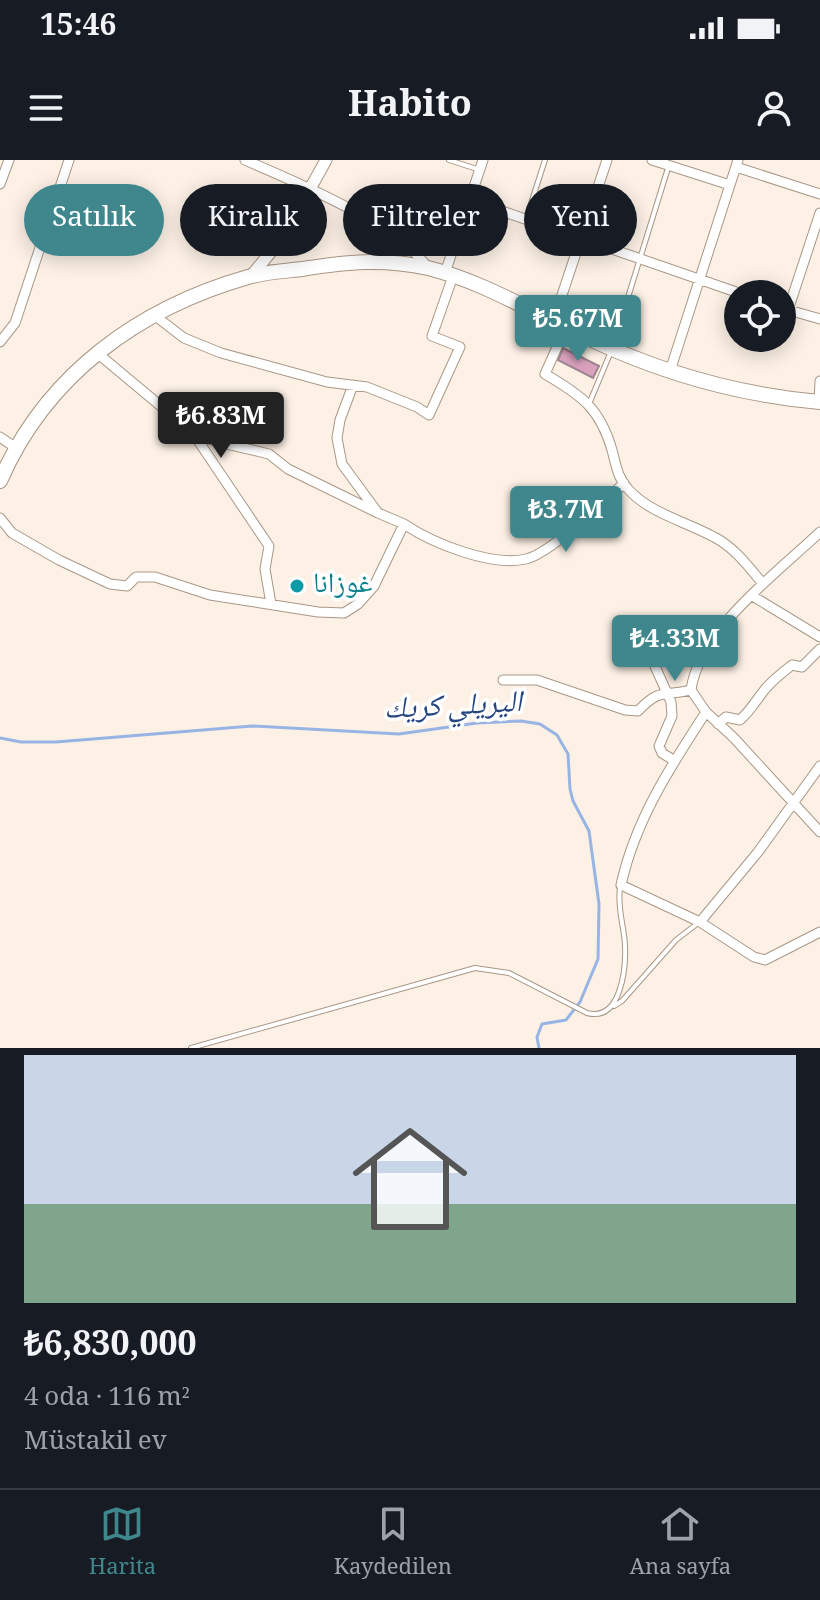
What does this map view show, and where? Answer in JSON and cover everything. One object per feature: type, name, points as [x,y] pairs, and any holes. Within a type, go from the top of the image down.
[{"type":"main road","points":[[0,481],[16,448],[41,409],[70,375],[96,352],[154,315],[186,298],[251,276],[358,260],[398,262],[449,275],[646,364],[706,383],[769,397],[819,402]]},
{"type":"street","points":[[0,184],[9,160]]},
{"type":"street","points":[[0,342],[15,323],[69,160]]},
{"type":"street","points":[[245,160],[300,184]]},
{"type":"street","points":[[314,184],[326,160]]},
{"type":"street","points":[[600,184],[607,160]]},
{"type":"street","points":[[652,160],[730,185]]},
{"type":"street","points":[[670,371],[737,164],[820,194]]},
{"type":"street","points":[[327,198],[417,251],[429,269]]},
{"type":"street","points":[[796,280],[820,213]]},
{"type":"street","points":[[251,276],[269,256]]},
{"type":"street","points":[[154,315],[184,338],[221,353],[327,382],[385,394],[429,415],[460,347],[432,336],[454,256]]},
{"type":"street","points":[[578,256],[545,374],[589,404],[613,452],[614,466],[628,489],[649,504],[717,538],[740,557],[763,584]]},
{"type":"street","points":[[629,256],[724,288]]},
{"type":"street","points":[[796,312],[820,319]]},
{"type":"street","points":[[96,352],[193,433],[269,546],[265,569],[271,604]]},
{"type":"street","points":[[819,402],[820,381]]},
{"type":"street","points":[[353,385],[337,438],[342,464],[378,513]]},
{"type":"street","points":[[193,433],[269,454],[288,469],[404,524],[425,539],[441,541],[482,559],[526,560],[558,539],[624,483]]},
{"type":"street","points":[[0,437],[16,448]]},
{"type":"street","points":[[0,518],[12,533],[110,584],[127,586],[136,577],[155,577],[210,595],[318,612],[344,613],[358,604],[374,586],[404,524]]},
{"type":"street","points":[[820,532],[751,595],[723,627],[704,655],[691,690],[706,712],[820,832]]},
{"type":"street","points":[[751,595],[820,637]]},
{"type":"street","points":[[626,627],[650,655],[671,702],[672,716],[659,746],[662,753],[675,761]]},
{"type":"street","points":[[718,724],[726,717],[740,720],[781,673],[792,665],[802,667],[820,649]]},
{"type":"street","points":[[503,680],[537,680],[625,710],[638,711],[650,698],[662,692],[675,694],[691,690]]},
{"type":"street","points":[[706,712],[643,817],[621,885],[700,922],[754,957],[765,960],[820,932]]},
{"type":"street","points":[[700,922],[820,766]]},
{"type":"lane","points":[[449,160],[481,165]]},
{"type":"lane","points":[[537,184],[545,160]]},
{"type":"lane","points":[[589,404],[612,349],[672,164]]},
{"type":"lane","points":[[612,1007],[620,988],[625,949],[618,901],[621,885]]},
{"type":"lane","points":[[191,1048],[475,968],[509,973],[587,1013],[600,1014],[622,1001],[676,940],[700,922]]},
{"type":"building","points":[[563,348],[599,366],[593,378],[558,360]]},
{"type":"waterway","name":"اليريلي كريك","points":[[0,738],[21,742],[56,742],[252,726],[399,734],[477,723],[521,721],[540,724],[557,735],[568,754],[570,789],[589,831],[599,904],[598,959],[580,1002],[566,1020],[542,1024],[537,1037],[539,1048]]},
{"type":"place","name":"غوزانا","points":[[297,586]]}]
